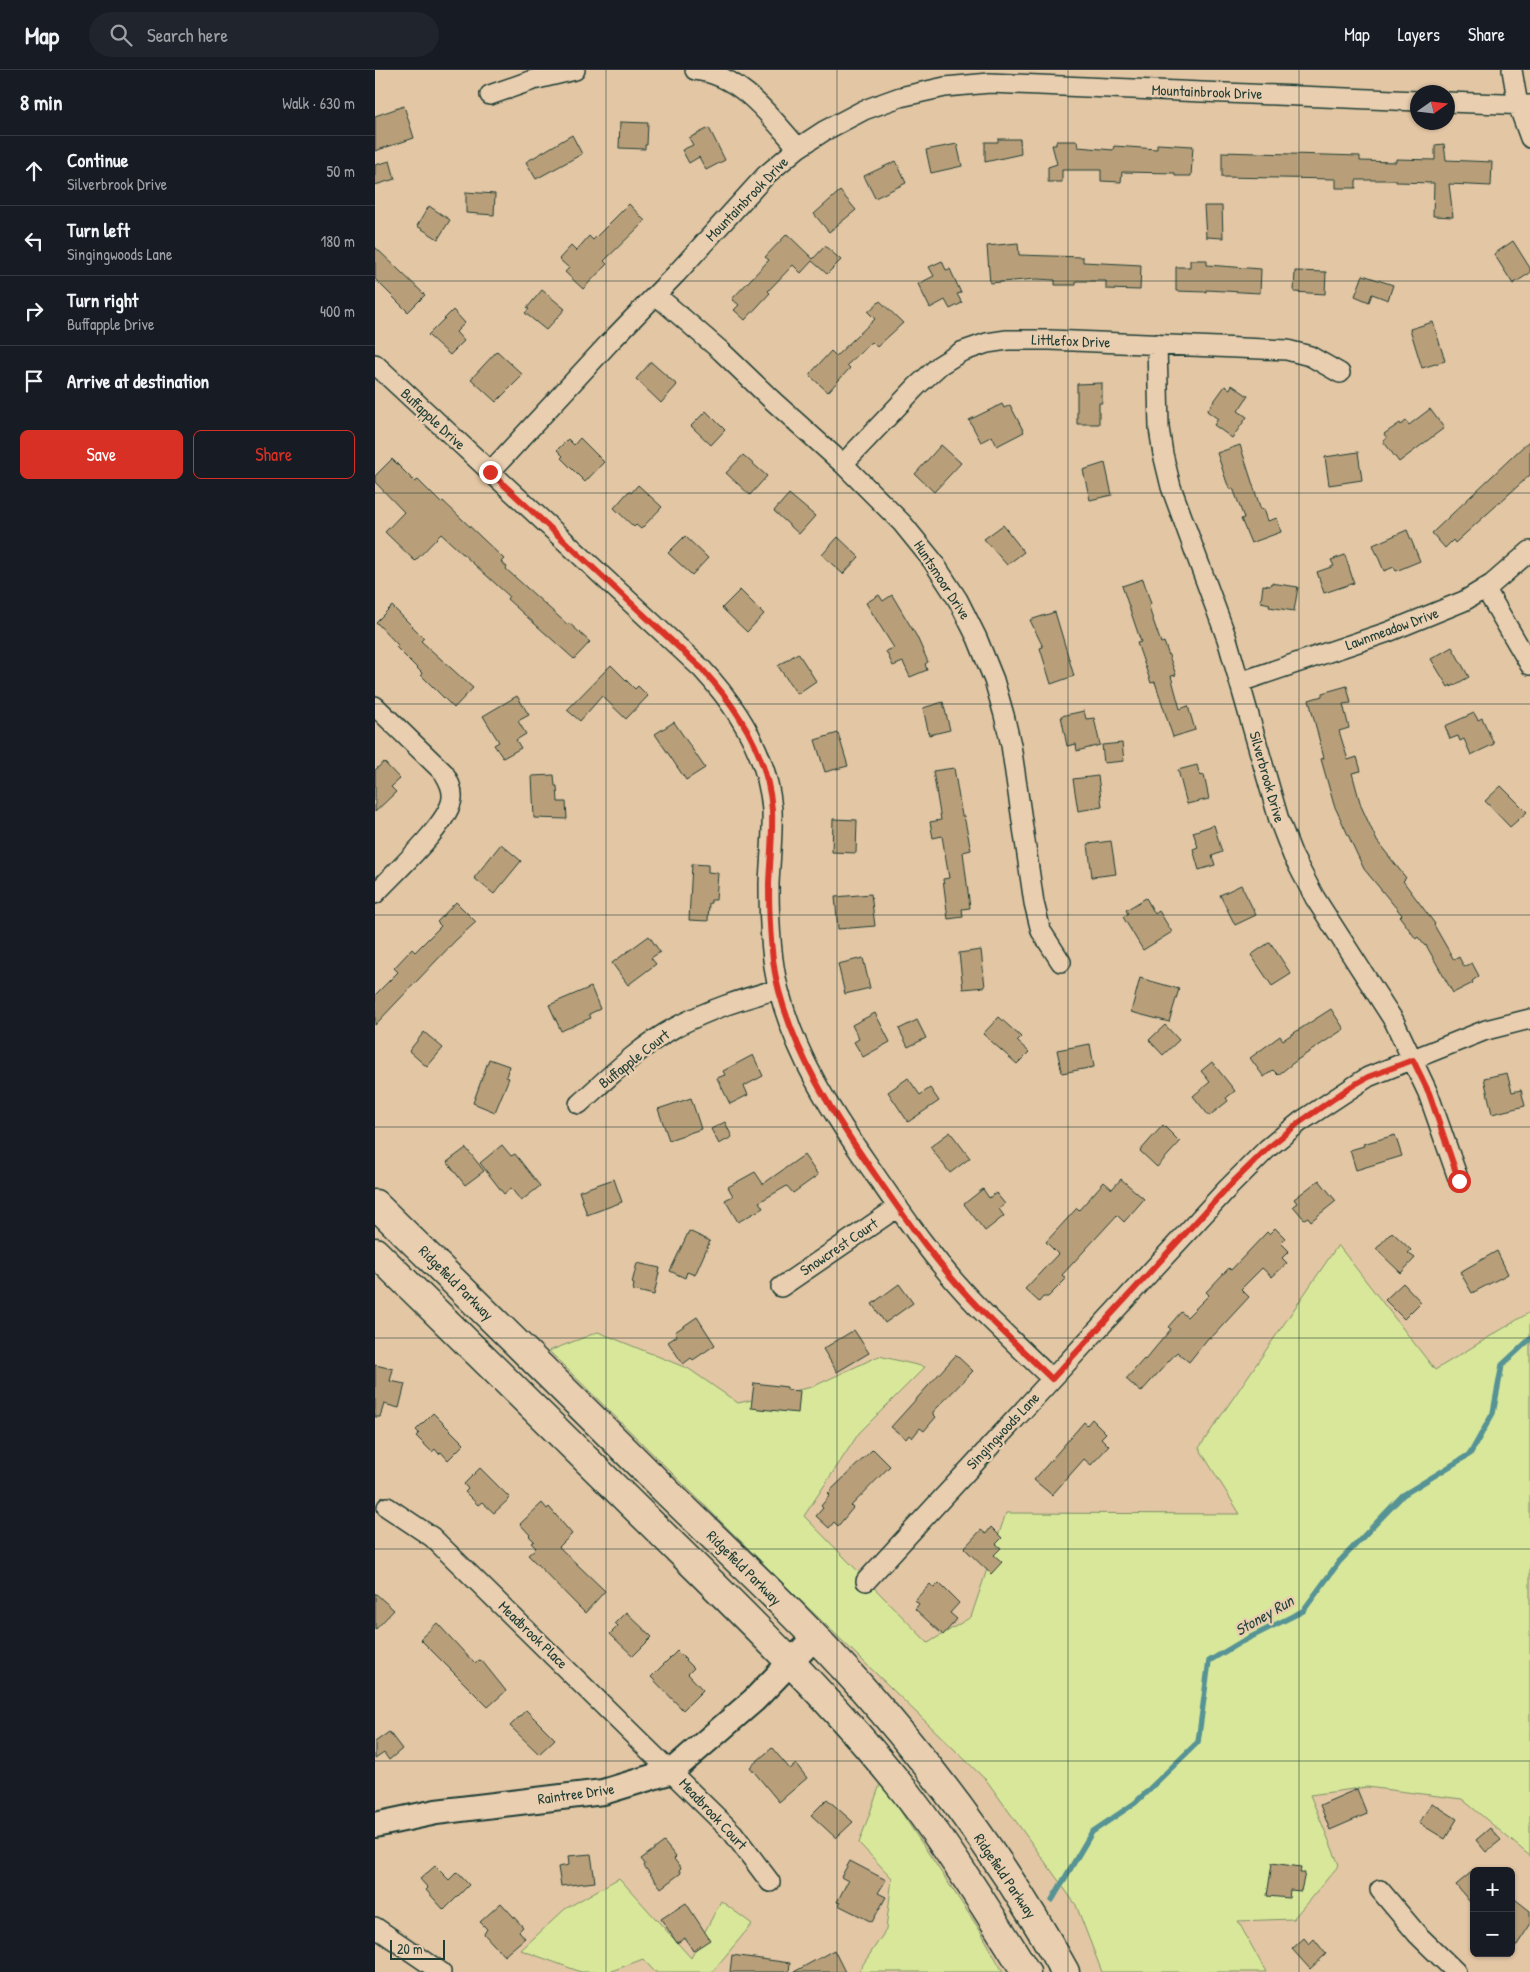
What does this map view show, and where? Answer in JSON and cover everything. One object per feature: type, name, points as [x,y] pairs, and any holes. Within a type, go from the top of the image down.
[{"type":"main road","name":"Ridgefield Parkway","points":[[375,1204],[814,1638],[863,1689],[908,1742],[953,1801],[1009,1880],[1065,1972]]},
{"type":"main road","points":[[375,1252],[791,1662],[871,1751],[933,1829],[994,1919],[1026,1972]]},
{"type":"street","points":[[490,95],[533,80],[575,70]]},
{"type":"street","points":[[695,70],[718,77],[746,92],[765,109],[798,148]]},
{"type":"street","points":[[1512,70],[1524,105],[1530,138]]},
{"type":"street","name":"Mountainbrook Drive","points":[[490,472],[609,343],[656,296],[766,175],[798,148],[824,131],[864,110],[899,97],[945,87],[990,83],[1410,101]]},
{"type":"street","points":[[1455,102],[1524,105]]},
{"type":"street","name":"Huntsmoor Drive","points":[[656,296],[721,351],[843,464],[903,523],[932,560],[958,600],[977,638],[994,680],[1011,744],[1034,903],[1041,931],[1061,962]]},
{"type":"street","name":"Littlefox Drive","points":[[843,464],[917,386],[940,365],[961,352],[987,343],[1007,340],[1287,350],[1310,356],[1340,373]]},
{"type":"street","name":"Silverbrook Drive","points":[[1157,344],[1159,428],[1171,487],[1227,639],[1279,820],[1293,856],[1315,898],[1394,1021],[1429,1093],[1459,1181]]},
{"type":"street","name":"Buffapple Drive","points":[[375,364],[702,669],[740,715],[756,745],[767,781],[771,809],[772,840],[769,884],[770,933],[778,989],[797,1047],[820,1092],[898,1207],[939,1262],[977,1306],[1052,1379]]},
{"type":"street","name":"Lawnmeadow Drive","points":[[1240,682],[1424,619],[1463,601],[1485,588],[1530,550]]},
{"type":"street","points":[[1485,588],[1530,665]]},
{"type":"street","points":[[375,706],[444,773],[450,783],[452,794],[449,810],[438,827],[375,894]]},
{"type":"street","name":"Buffapple Court","points":[[579,1104],[629,1060],[673,1028],[733,1002],[778,989]]},
{"type":"street","name":"Singingwoods Lane","points":[[866,1581],[1227,1188],[1268,1148],[1300,1122],[1368,1077],[1486,1030],[1530,1019]]},
{"type":"street","name":"Snowcrest Court","points":[[781,1287],[898,1207]]},
{"type":"street","name":"Meadbrook Place","points":[[387,1507],[432,1536],[672,1771]]},
{"type":"street","name":"Raintree Drive","points":[[375,1826],[437,1812],[603,1792],[672,1771],[754,1700],[814,1638]]},
{"type":"street","name":"Meadbrook Court","points":[[672,1771],[733,1833],[770,1882]]},
{"type":"street","points":[[1380,1890],[1417,1934],[1456,1972]]},
{"type":"street","points":[[375,1927],[441,1972]]},
{"type":"green space","points":[[1338,1245],[1435,1370],[1530,1312],[1530,1856],[1462,1799],[1367,1787],[1310,1795],[1339,1865],[1293,1919],[1238,1921],[1266,1972],[1102,1972],[1076,1905],[987,1781],[796,1596],[549,1351],[598,1332],[689,1369],[738,1403],[812,1387],[879,1356],[925,1367],[859,1433],[804,1516],[928,1643],[971,1617],[1006,1513],[1240,1514],[1199,1448]]},
{"type":"green space","points":[[881,1782],[981,1932],[1003,1972],[858,1972],[886,1930],[892,1878],[859,1843]]},
{"type":"green space","points":[[619,1878],[691,1958],[721,1901],[752,1924],[712,1972],[655,1972],[643,1959],[609,1972],[581,1972],[521,1950],[565,1909]]},
{"type":"building","points":[[404,106],[414,138],[375,151],[375,116]]},
{"type":"building","points":[[620,122],[648,123],[647,145],[645,145],[645,149],[619,148]]},
{"type":"building","points":[[709,128],[725,160],[706,170],[699,157],[689,163],[682,150],[693,145],[689,138]]},
{"type":"building","points":[[572,135],[582,154],[536,179],[526,162]]},
{"type":"building","points":[[998,139],[1020,139],[1021,154],[985,162],[985,142],[998,142]]},
{"type":"building","points":[[1056,141],[1077,141],[1078,147],[1113,150],[1114,146],[1157,149],[1157,144],[1193,146],[1191,176],[1175,176],[1175,173],[1122,172],[1121,182],[1101,181],[1101,170],[1062,170],[1062,182],[1048,182],[1048,167],[1057,164],[1052,145],[1056,145]]},
{"type":"building","points":[[957,144],[962,166],[931,173],[926,150]]},
{"type":"building","points":[[1444,144],[1446,160],[1492,162],[1491,186],[1449,184],[1453,217],[1433,216],[1434,183],[1396,182],[1396,180],[1356,180],[1356,188],[1336,188],[1336,179],[1222,177],[1222,152],[1360,156],[1360,161],[1396,162],[1396,159],[1435,160],[1435,145]]},
{"type":"building","points":[[390,161],[395,179],[375,185],[375,165]]},
{"type":"building","points":[[896,161],[906,183],[875,198],[864,176]]},
{"type":"building","points":[[840,191],[856,210],[829,232],[814,214]]},
{"type":"building","points":[[466,192],[495,194],[494,215],[466,213]]},
{"type":"building","points":[[629,204],[645,221],[604,261],[607,264],[583,289],[565,272],[569,268],[559,259],[571,246],[576,251],[589,236],[593,240]]},
{"type":"building","points":[[429,206],[450,220],[438,239],[417,226]]},
{"type":"building","points":[[1204,206],[1222,206],[1223,238],[1206,237]]},
{"type":"building","points":[[787,234],[813,259],[825,246],[841,260],[827,274],[812,261],[801,273],[793,265],[768,291],[770,293],[745,320],[734,310],[739,305],[732,299],[769,260],[765,257]]},
{"type":"building","points":[[1513,241],[1530,268],[1530,273],[1513,284],[1494,254]]},
{"type":"building","points":[[1018,243],[1019,255],[1083,257],[1083,262],[1141,265],[1140,290],[1106,289],[1106,281],[1076,281],[1076,285],[1055,285],[1055,280],[1036,279],[990,283],[987,246]]},
{"type":"building","points":[[375,247],[425,295],[408,312],[375,279]]},
{"type":"building","points":[[1190,260],[1207,260],[1207,265],[1261,269],[1260,293],[1206,290],[1206,292],[1176,291],[1176,267],[1190,267]]},
{"type":"building","points":[[942,261],[946,270],[950,269],[961,293],[957,294],[962,303],[950,309],[945,300],[930,308],[918,284],[934,276],[929,267]]},
{"type":"building","points":[[1295,271],[1326,272],[1325,294],[1294,292]]},
{"type":"building","points":[[1363,275],[1393,285],[1388,300],[1372,294],[1369,302],[1355,296]]},
{"type":"building","points":[[542,290],[565,309],[546,330],[525,313]]},
{"type":"building","points":[[880,301],[903,323],[877,347],[872,342],[847,365],[850,368],[828,392],[809,375],[831,351],[836,356],[875,319],[868,312]]},
{"type":"building","points":[[453,310],[465,323],[456,332],[464,341],[450,355],[428,335]]},
{"type":"building","points":[[1433,322],[1445,361],[1422,368],[1410,329]]},
{"type":"building","points":[[497,351],[523,375],[496,402],[471,379]]},
{"type":"building","points":[[651,362],[677,385],[661,403],[636,379]]},
{"type":"building","points":[[1102,383],[1102,403],[1099,403],[1099,424],[1077,424],[1077,384]]},
{"type":"building","points":[[1232,385],[1248,396],[1238,411],[1247,417],[1232,438],[1214,425],[1218,419],[1207,411],[1225,386],[1230,389]]},
{"type":"building","points":[[1002,404],[1004,408],[1010,405],[1024,432],[997,446],[992,436],[981,442],[969,420]]},
{"type":"building","points":[[1430,409],[1444,428],[1399,462],[1383,441],[1387,438],[1384,434],[1400,423],[1401,425],[1406,421],[1409,425]]},
{"type":"building","points":[[706,411],[725,430],[711,445],[691,426]]},
{"type":"building","points":[[580,438],[604,462],[585,482],[561,458],[563,456],[557,450],[568,439],[574,445]]},
{"type":"building","points":[[1530,440],[1530,475],[1455,543],[1453,540],[1445,548],[1432,533]]},
{"type":"building","points":[[941,445],[961,463],[934,492],[915,474]]},
{"type":"building","points":[[1240,445],[1261,510],[1264,509],[1268,521],[1277,518],[1281,532],[1251,543],[1241,519],[1244,518],[1233,488],[1230,489],[1227,483],[1217,453]]},
{"type":"building","points":[[1358,452],[1362,480],[1329,485],[1325,457]]},
{"type":"building","points":[[743,455],[767,476],[750,495],[726,473]]},
{"type":"building","points":[[392,459],[415,482],[418,480],[441,503],[443,501],[504,559],[501,562],[507,567],[506,569],[568,625],[569,623],[590,642],[574,659],[507,599],[509,596],[441,534],[415,561],[385,532],[404,512],[375,482],[375,476]]},
{"type":"building","points":[[1105,463],[1112,495],[1090,500],[1083,470]]},
{"type":"building","points":[[638,485],[662,507],[641,529],[636,525],[634,527],[614,508],[629,491],[631,493]]},
{"type":"building","points":[[789,494],[815,516],[799,534],[774,511]]},
{"type":"building","points":[[1003,525],[1024,552],[1007,565],[984,539]]},
{"type":"building","points":[[1407,530],[1420,561],[1396,571],[1394,567],[1384,571],[1373,545]]},
{"type":"building","points":[[685,536],[708,558],[692,575],[668,553]]},
{"type":"building","points":[[838,537],[859,557],[843,574],[822,555]]},
{"type":"building","points":[[1345,555],[1354,583],[1324,593],[1317,572],[1334,566],[1331,560]]},
{"type":"building","points":[[1143,579],[1151,604],[1149,605],[1151,614],[1161,643],[1164,642],[1176,675],[1171,676],[1180,709],[1188,706],[1195,730],[1173,737],[1155,682],[1151,683],[1137,643],[1141,642],[1122,586]]},
{"type":"building","points":[[1271,583],[1298,587],[1294,611],[1269,607],[1270,604],[1261,602],[1263,585],[1270,586]]},
{"type":"building","points":[[740,590],[764,614],[747,632],[722,608]]},
{"type":"building","points":[[879,595],[883,601],[892,595],[917,637],[928,662],[925,664],[927,670],[910,677],[903,662],[893,666],[886,651],[894,648],[866,603]]},
{"type":"building","points":[[392,606],[424,638],[421,641],[473,688],[454,708],[421,675],[422,673],[396,647],[398,645],[376,622]]},
{"type":"building","points":[[1055,612],[1074,676],[1051,684],[1040,648],[1043,647],[1030,620]]},
{"type":"building","points":[[1452,647],[1469,677],[1448,687],[1431,659]]},
{"type":"building","points":[[798,653],[816,681],[797,694],[778,666]]},
{"type":"building","points":[[611,665],[635,689],[638,686],[648,696],[626,719],[602,696],[580,721],[567,710]]},
{"type":"building","points":[[1347,686],[1351,703],[1343,704],[1349,728],[1339,731],[1348,760],[1357,757],[1361,771],[1352,773],[1361,806],[1377,841],[1406,878],[1403,881],[1435,924],[1454,960],[1459,957],[1464,967],[1472,963],[1479,976],[1472,981],[1473,983],[1453,993],[1426,945],[1418,937],[1416,939],[1400,917],[1402,915],[1364,869],[1334,805],[1321,759],[1324,758],[1309,700],[1322,696],[1322,693]]},
{"type":"building","points":[[517,696],[529,715],[518,721],[526,734],[516,740],[521,748],[503,758],[494,745],[499,742],[483,716]]},
{"type":"building","points":[[943,702],[950,730],[929,735],[923,708]]},
{"type":"building","points":[[1084,711],[1086,719],[1094,718],[1100,745],[1077,751],[1076,744],[1067,746],[1061,716]]},
{"type":"building","points":[[1474,713],[1478,720],[1482,718],[1494,744],[1471,755],[1464,739],[1460,741],[1458,736],[1450,739],[1445,726]]},
{"type":"building","points":[[674,722],[705,768],[686,780],[655,734]]},
{"type":"building","points":[[838,733],[848,766],[825,772],[815,740]]},
{"type":"building","points":[[1122,743],[1124,761],[1104,763],[1102,745]]},
{"type":"building","points":[[384,762],[400,779],[391,787],[396,792],[375,812],[375,770]]},
{"type":"building","points":[[1197,765],[1200,776],[1204,775],[1209,799],[1187,804],[1178,770]]},
{"type":"building","points":[[954,768],[962,816],[964,816],[971,850],[963,852],[970,908],[962,909],[963,917],[948,919],[943,879],[949,878],[942,836],[933,838],[930,822],[941,820],[933,771]]},
{"type":"building","points":[[554,775],[558,802],[566,802],[567,819],[534,818],[532,776]]},
{"type":"building","points":[[1098,776],[1102,807],[1078,811],[1073,779]]},
{"type":"building","points":[[1501,786],[1527,812],[1510,827],[1485,801]]},
{"type":"building","points":[[833,819],[857,820],[856,853],[832,852]]},
{"type":"building","points":[[1214,825],[1222,852],[1212,856],[1215,865],[1199,870],[1193,849],[1198,847],[1193,832]]},
{"type":"building","points":[[1111,841],[1116,874],[1092,877],[1088,844]]},
{"type":"building","points":[[501,844],[521,861],[494,894],[474,878]]},
{"type":"building","points":[[692,864],[708,865],[708,872],[718,873],[716,900],[711,900],[711,903],[709,903],[708,921],[689,920]]},
{"type":"building","points":[[1241,885],[1256,915],[1235,925],[1220,895]]},
{"type":"building","points":[[871,894],[875,926],[838,929],[835,897]]},
{"type":"building","points":[[1146,898],[1155,914],[1159,911],[1172,932],[1143,950],[1123,917],[1128,914],[1126,910]]},
{"type":"building","points":[[456,902],[476,922],[456,940],[375,1025],[375,995],[398,972],[394,968],[412,949],[415,952],[441,926],[437,922]]},
{"type":"building","points":[[649,936],[660,952],[651,958],[656,964],[628,985],[612,963]]},
{"type":"building","points":[[1270,942],[1291,974],[1272,986],[1251,955]]},
{"type":"building","points":[[981,950],[985,987],[963,989],[959,953]]},
{"type":"building","points":[[863,958],[870,988],[845,994],[838,964]]},
{"type":"building","points":[[1140,978],[1179,989],[1169,1022],[1131,1012]]},
{"type":"building","points":[[591,987],[600,1009],[589,1014],[591,1018],[561,1031],[549,1005]]},
{"type":"building","points":[[1331,1009],[1344,1029],[1278,1075],[1273,1070],[1264,1077],[1250,1058],[1280,1036],[1283,1040]]},
{"type":"building","points":[[875,1013],[890,1042],[863,1057],[854,1042],[859,1039],[852,1025]]},
{"type":"building","points":[[999,1017],[1021,1037],[1017,1041],[1029,1052],[1017,1064],[983,1034]]},
{"type":"building","points":[[917,1020],[926,1038],[908,1047],[899,1029]]},
{"type":"building","points":[[1165,1025],[1179,1040],[1163,1055],[1149,1040]]},
{"type":"building","points":[[424,1032],[443,1048],[427,1067],[409,1051]]},
{"type":"building","points":[[1090,1044],[1094,1067],[1062,1073],[1057,1050]]},
{"type":"building","points":[[753,1055],[763,1076],[744,1086],[748,1095],[730,1104],[717,1078],[725,1075],[723,1071]]},
{"type":"building","points":[[489,1059],[509,1066],[506,1077],[509,1078],[495,1112],[473,1103]]},
{"type":"building","points":[[1212,1062],[1235,1091],[1226,1098],[1228,1101],[1209,1116],[1193,1096],[1210,1082],[1201,1071]]},
{"type":"building","points":[[1507,1073],[1512,1092],[1521,1090],[1525,1106],[1492,1114],[1484,1078]]},
{"type":"building","points":[[908,1078],[920,1095],[930,1088],[939,1101],[908,1122],[888,1092]]},
{"type":"building","points":[[691,1098],[701,1129],[669,1140],[658,1109]]},
{"type":"building","points":[[725,1122],[732,1137],[719,1144],[711,1129]]},
{"type":"building","points":[[1163,1125],[1180,1142],[1157,1167],[1140,1151]]},
{"type":"building","points":[[950,1132],[970,1158],[950,1173],[930,1147]]},
{"type":"building","points":[[1395,1135],[1402,1156],[1356,1170],[1350,1150],[1364,1146],[1363,1144]]},
{"type":"building","points":[[502,1145],[511,1156],[515,1154],[540,1186],[521,1201],[511,1188],[504,1194],[480,1163]]},
{"type":"building","points":[[466,1148],[484,1171],[465,1185],[447,1162]]},
{"type":"building","points":[[804,1155],[818,1175],[793,1193],[787,1186],[759,1202],[763,1208],[738,1222],[725,1200],[733,1196],[728,1187],[755,1172],[763,1184]]},
{"type":"building","points":[[614,1179],[622,1202],[587,1215],[579,1191]]},
{"type":"building","points":[[1121,1179],[1144,1199],[1124,1222],[1117,1215],[1062,1275],[1066,1279],[1048,1297],[1043,1297],[1039,1302],[1025,1289],[1058,1254],[1046,1242],[1104,1182],[1112,1189]]},
{"type":"building","points":[[1319,1180],[1336,1201],[1311,1221],[1308,1217],[1304,1219],[1293,1206],[1297,1203],[1294,1199]]},
{"type":"building","points":[[983,1189],[989,1198],[996,1193],[1005,1204],[999,1209],[1004,1216],[985,1231],[964,1204]]},
{"type":"building","points":[[1275,1228],[1285,1238],[1281,1243],[1289,1251],[1282,1258],[1287,1263],[1272,1277],[1262,1268],[1241,1289],[1249,1297],[1211,1338],[1209,1337],[1189,1362],[1177,1352],[1141,1392],[1126,1379],[1171,1329],[1168,1327],[1181,1312],[1187,1317],[1209,1295],[1206,1292],[1229,1268],[1231,1270],[1267,1232],[1269,1234]]},
{"type":"building","points":[[689,1231],[710,1241],[695,1275],[687,1272],[685,1278],[670,1271]]},
{"type":"building","points":[[1392,1232],[1411,1250],[1408,1253],[1415,1258],[1401,1273],[1376,1249]]},
{"type":"building","points":[[1497,1251],[1508,1274],[1472,1293],[1460,1272]]},
{"type":"building","points":[[637,1263],[660,1268],[654,1295],[633,1290],[634,1284],[632,1283]]},
{"type":"building","points":[[1403,1283],[1421,1302],[1404,1319],[1385,1300]]},
{"type":"building","points":[[899,1284],[913,1303],[885,1323],[872,1304]]},
{"type":"building","points":[[697,1317],[715,1345],[693,1360],[691,1358],[683,1364],[668,1342],[677,1336],[675,1332]]},
{"type":"building","points":[[854,1330],[869,1353],[837,1372],[823,1349]]},
{"type":"building","points":[[956,1355],[973,1371],[933,1412],[936,1417],[924,1431],[920,1428],[912,1438],[909,1435],[906,1439],[891,1427]]},
{"type":"building","points":[[375,1365],[393,1369],[390,1381],[405,1384],[399,1408],[384,1404],[380,1417],[375,1417]]},
{"type":"building","points":[[754,1383],[787,1387],[787,1390],[800,1391],[798,1413],[751,1408]]},
{"type":"building","points":[[433,1413],[464,1444],[448,1460],[441,1452],[439,1454],[435,1449],[432,1452],[416,1436],[419,1433],[416,1430]]},
{"type":"building","points":[[1092,1419],[1106,1433],[1101,1438],[1109,1446],[1091,1465],[1084,1459],[1052,1495],[1034,1480],[1084,1422],[1087,1425]]},
{"type":"building","points":[[873,1449],[890,1466],[851,1506],[853,1508],[838,1526],[834,1522],[829,1528],[816,1516],[830,1495],[828,1493]]},
{"type":"building","points":[[480,1468],[510,1498],[494,1513],[482,1502],[478,1505],[465,1492],[468,1489],[464,1484]]},
{"type":"building","points":[[542,1503],[547,1509],[549,1507],[572,1534],[559,1547],[605,1591],[585,1613],[528,1555],[536,1548],[531,1543],[534,1541],[530,1535],[520,1524]]},
{"type":"building","points":[[991,1527],[1002,1538],[996,1544],[1001,1548],[994,1555],[1002,1562],[991,1574],[964,1548],[981,1530],[986,1534]]},
{"type":"building","points":[[939,1583],[959,1603],[950,1613],[957,1619],[943,1635],[915,1609],[919,1604],[915,1600],[930,1584],[934,1588]]},
{"type":"building","points":[[375,1593],[394,1610],[375,1630]]},
{"type":"building","points":[[626,1612],[652,1637],[633,1656],[610,1634],[618,1626],[615,1623]]},
{"type":"building","points":[[437,1623],[475,1664],[479,1660],[482,1661],[506,1691],[488,1707],[420,1639]]},
{"type":"building","points":[[677,1651],[694,1668],[688,1674],[703,1690],[683,1710],[651,1677]]},
{"type":"building","points":[[526,1710],[555,1739],[539,1754],[510,1726]]},
{"type":"building","points":[[389,1732],[402,1749],[389,1760],[384,1753],[375,1759],[375,1742]]},
{"type":"building","points":[[772,1748],[790,1769],[796,1764],[807,1778],[779,1802],[750,1767]]},
{"type":"building","points":[[1357,1789],[1367,1814],[1330,1830],[1320,1805]]},
{"type":"building","points":[[827,1799],[853,1822],[836,1838],[811,1815]]},
{"type":"building","points":[[1432,1803],[1457,1819],[1445,1839],[1419,1823]]},
{"type":"building","points":[[1490,1828],[1501,1840],[1486,1852],[1476,1840]]},
{"type":"building","points":[[664,1842],[676,1857],[674,1859],[681,1868],[679,1870],[681,1873],[661,1888],[644,1866],[645,1864],[641,1859]]},
{"type":"building","points":[[591,1854],[595,1882],[561,1886],[558,1867],[569,1865],[568,1856]]},
{"type":"building","points":[[850,1861],[886,1880],[878,1893],[886,1897],[872,1922],[838,1905],[840,1903],[837,1902],[848,1881],[841,1877]]},
{"type":"building","points":[[1272,1863],[1301,1867],[1300,1873],[1305,1873],[1301,1891],[1290,1890],[1289,1898],[1267,1896]]},
{"type":"building","points":[[435,1866],[449,1880],[457,1872],[469,1885],[444,1910],[426,1890],[428,1888],[420,1879]]},
{"type":"building","points":[[1470,1873],[1470,1902],[1456,1885]]},
{"type":"building","points":[[1515,1899],[1530,1911],[1530,1925],[1515,1948]]},
{"type":"building","points":[[501,1903],[523,1927],[519,1931],[525,1938],[504,1956],[484,1934],[487,1929],[480,1922]]},
{"type":"building","points":[[686,1903],[710,1940],[693,1951],[685,1938],[677,1943],[661,1919]]},
{"type":"building","points":[[1304,1938],[1309,1944],[1314,1939],[1326,1954],[1310,1969],[1292,1949]]},
{"type":"building","points":[[834,1950],[845,1972],[794,1972]]},
{"type":"building","points":[[732,1955],[790,1963],[789,1972],[730,1972]]},
{"type":"waterway","name":"Stoney Run","points":[[1052,1900],[1092,1832],[1135,1803],[1198,1742],[1209,1661],[1241,1642],[1303,1611],[1339,1562],[1403,1495],[1470,1454],[1493,1413],[1502,1365],[1530,1339]]},
{"type":"route","points":[[490,472],[702,669],[740,715],[756,745],[767,781],[771,809],[772,840],[769,884],[770,933],[778,989],[797,1047],[820,1092],[919,1237],[977,1306],[1052,1379],[1227,1188],[1268,1148],[1300,1122],[1368,1077],[1413,1060],[1429,1093],[1459,1181]]}]
